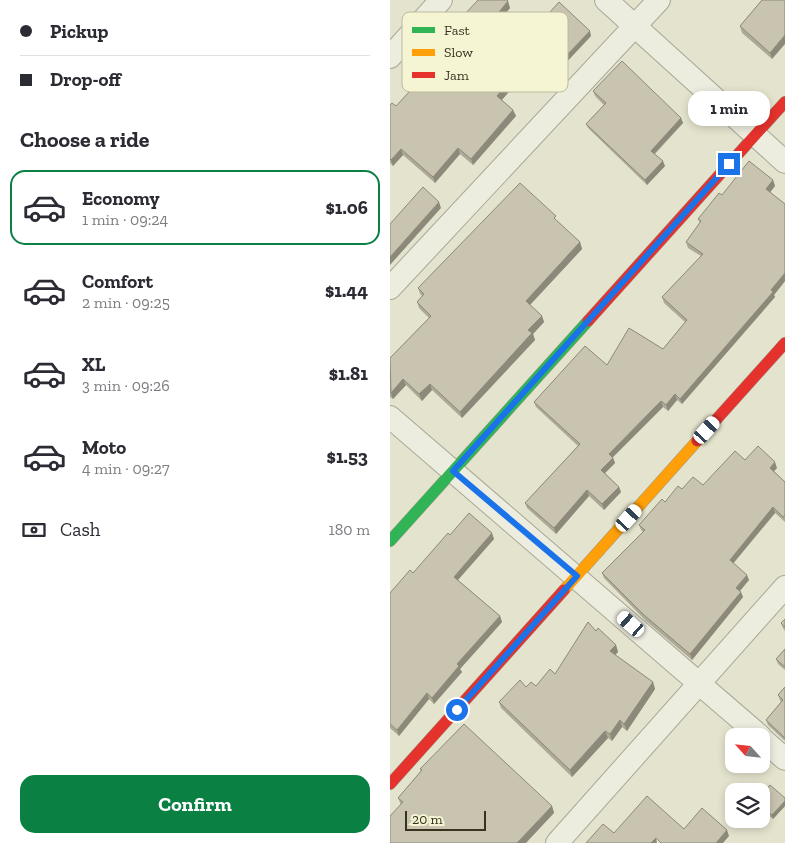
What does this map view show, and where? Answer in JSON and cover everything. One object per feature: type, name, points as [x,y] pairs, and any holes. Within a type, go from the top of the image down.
[{"type":"street","points":[[430,12],[441,0]]},
{"type":"street","points":[[606,0],[785,162]]},
{"type":"street","points":[[390,288],[659,0]]},
{"type":"street","points":[[390,57],[402,44]]},
{"type":"street","points":[[390,541],[785,102]]},
{"type":"street","points":[[390,784],[785,343]]},
{"type":"street","points":[[390,416],[577,576],[750,728]]},
{"type":"street","points":[[557,843],[785,587]]},
{"type":"street","points":[[770,745],[785,758]]},
{"type":"building","points":[[478,0],[508,1],[499,12],[467,12]]},
{"type":"building","points":[[762,0],[785,0],[785,35],[770,53],[740,26]]},
{"type":"building","points":[[559,2],[590,31],[568,54],[568,12],[550,12]]},
{"type":"building","points":[[622,61],[681,118],[651,151],[663,161],[645,180],[586,124],[606,103],[593,91]]},
{"type":"building","points":[[409,92],[500,92],[497,96],[513,110],[471,159],[458,148],[433,177],[401,149],[390,159],[390,105],[392,103],[396,106]]},
{"type":"building","points":[[749,161],[773,180],[766,189],[785,204],[785,273],[771,290],[773,292],[680,399],[675,394],[666,405],[661,401],[609,454],[613,458],[601,470],[619,487],[602,504],[587,490],[554,528],[525,503],[580,444],[534,402],[585,346],[607,365],[629,328],[663,349],[687,320],[662,297],[703,254],[686,242],[701,221],[698,219],[719,193],[722,195]]},
{"type":"building","points":[[520,183],[556,216],[554,218],[580,242],[526,301],[542,316],[528,330],[532,333],[460,412],[430,384],[419,394],[403,379],[391,393],[390,358],[431,316],[417,302],[424,294],[418,288]]},
{"type":"building","points":[[423,187],[439,202],[390,257],[390,224]]},
{"type":"building","points":[[758,446],[775,462],[770,468],[785,482],[785,515],[783,517],[773,507],[730,560],[747,575],[736,588],[741,592],[690,654],[644,615],[602,573],[645,530],[639,525],[662,499],[665,502],[678,486],[682,489],[693,477],[703,485],[735,451],[745,460]]},
{"type":"building","points":[[469,513],[492,533],[454,577],[500,616],[457,664],[459,666],[432,698],[427,693],[397,730],[390,724],[390,593],[410,570],[413,573],[448,533],[450,535]]},
{"type":"building","points":[[785,619],[785,627],[781,623]]},
{"type":"building","points":[[588,622],[596,631],[598,628],[616,645],[610,651],[653,682],[624,724],[620,720],[610,734],[605,731],[570,770],[499,702],[520,680],[526,687],[531,682],[536,686],[550,669],[555,674]]},
{"type":"building","points":[[785,649],[785,667],[776,659]]},
{"type":"building","points":[[785,687],[785,738],[766,720],[783,700],[778,695]]},
{"type":"building","points":[[464,724],[552,806],[517,843],[390,843],[390,816],[403,802],[398,798],[422,770],[420,769]]},
{"type":"building","points":[[770,785],[785,798],[785,801],[772,815],[770,813]]},
{"type":"building","points":[[647,796],[684,829],[702,808],[727,830],[716,843],[661,843],[656,838],[651,843],[586,843],[603,824],[614,833]]},
{"type":"traffic: fast","points":[[390,541],[588,321]]},
{"type":"traffic: slow","points":[[564,590],[697,441]]},
{"type":"traffic: jam","points":[[588,321],[785,102]]},
{"type":"traffic: jam","points":[[697,441],[785,343]]},
{"type":"traffic: jam","points":[[390,784],[564,590]]},
{"type":"route","points":[[457,710],[577,576],[453,471],[729,164]]}]
